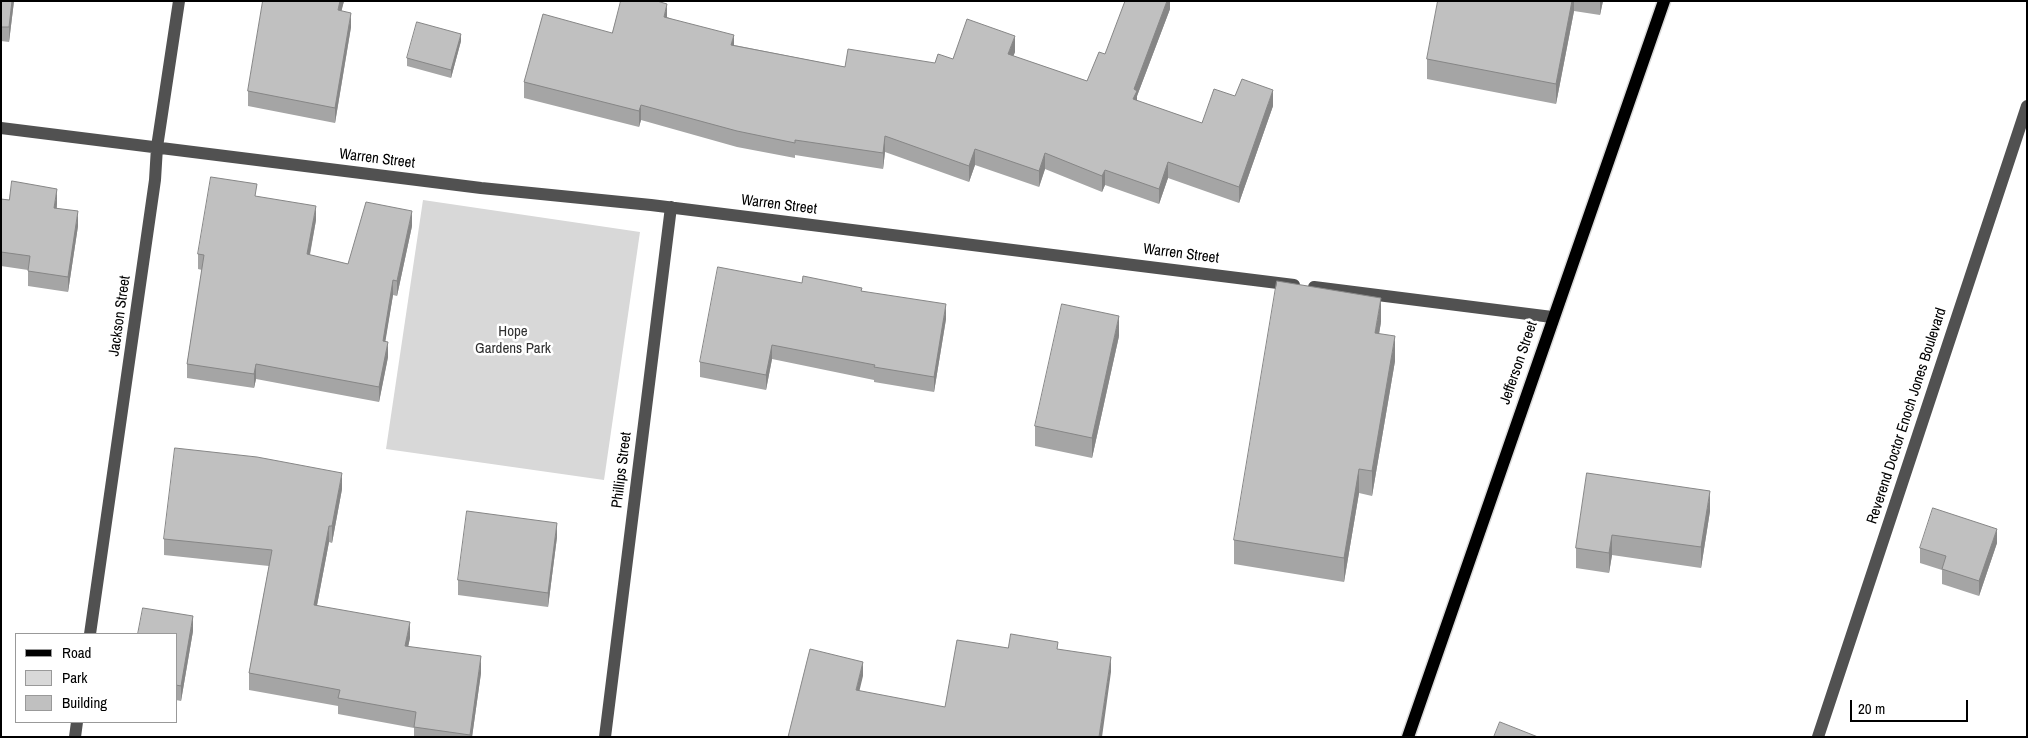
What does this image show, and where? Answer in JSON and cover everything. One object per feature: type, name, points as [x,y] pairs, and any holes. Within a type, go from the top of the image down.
[{"type":"main road","name":"Jefferson Street","points":[[1408,737],[1552,317],[1664,1]]},
{"type":"street","name":"Jackson Street","points":[[90,633],[119,439],[155,180],[157,147],[179,1]]},
{"type":"street","name":"Reverend Doctor Enoch Jones Boulevard","points":[[1818,737],[2027,106]]},
{"type":"street","name":"Warren Street","points":[[1,128],[481,188],[671,207],[1552,317]]},
{"type":"street","name":"Phillips Street","points":[[604,737],[671,207]]},
{"type":"street","points":[[75,737],[77,723]]},
{"type":"green space","name":"Hope Gardens Park","points":[[423,200],[640,232],[604,480],[386,449]]},
{"type":"building","points":[[1,1],[12,1],[9,27],[1,27]]},
{"type":"building","points":[[263,1],[340,1],[338,10],[351,13],[335,108],[248,91]]},
{"type":"building","points":[[621,1],[657,1],[667,4],[664,17],[734,35],[731,45],[845,67],[848,49],[935,63],[938,54],[953,59],[967,19],[1015,36],[1008,54],[1087,81],[1099,52],[1105,54],[1125,1],[1167,1],[1134,89],[1137,91],[1133,99],[1202,123],[1214,89],[1235,96],[1242,79],[1273,90],[1239,187],[1168,162],[1159,189],[1105,170],[1102,176],[1045,153],[1039,171],[975,149],[969,166],[885,136],[883,153],[795,140],[795,143],[737,131],[641,105],[639,111],[524,82],[543,14],[612,33]]},
{"type":"building","points":[[1438,1],[1572,1],[1556,84],[1427,59]]},
{"type":"building","points":[[417,22],[461,34],[451,70],[407,58]]},
{"type":"building","points":[[211,177],[257,184],[255,196],[316,206],[307,254],[348,264],[366,202],[412,211],[397,281],[393,280],[383,341],[388,342],[379,387],[256,364],[254,374],[187,364],[204,255],[198,254]]},
{"type":"building","points":[[12,181],[57,189],[54,208],[78,211],[68,277],[28,271],[30,256],[1,252],[1,199],[9,200]]},
{"type":"building","points":[[718,267],[802,283],[803,276],[862,288],[861,291],[946,304],[934,377],[874,367],[875,365],[772,345],[766,375],[700,362]]},
{"type":"building","points":[[1277,281],[1381,298],[1375,333],[1395,336],[1372,471],[1359,469],[1344,558],[1234,540]]},
{"type":"building","points":[[1062,304],[1119,316],[1092,438],[1035,426]]},
{"type":"building","points":[[175,448],[257,457],[342,473],[332,526],[329,526],[314,605],[410,622],[405,646],[481,656],[470,735],[414,727],[416,712],[338,698],[340,690],[249,673],[272,550],[164,539]]},
{"type":"building","points":[[1587,473],[1710,491],[1701,547],[1612,535],[1609,553],[1576,548]]},
{"type":"building","points":[[1933,508],[1997,529],[1979,581],[1942,569],[1946,556],[1920,548]]},
{"type":"building","points":[[467,511],[557,523],[548,593],[458,580]]},
{"type":"building","points":[[143,608],[193,616],[181,686],[178,685],[178,633],[138,633]]},
{"type":"building","points":[[1011,634],[1058,642],[1057,649],[1111,657],[1099,737],[788,737],[810,649],[863,662],[856,690],[945,707],[957,640],[1008,648]]},
{"type":"building","points":[[1500,722],[1538,737],[1494,737]]}]
